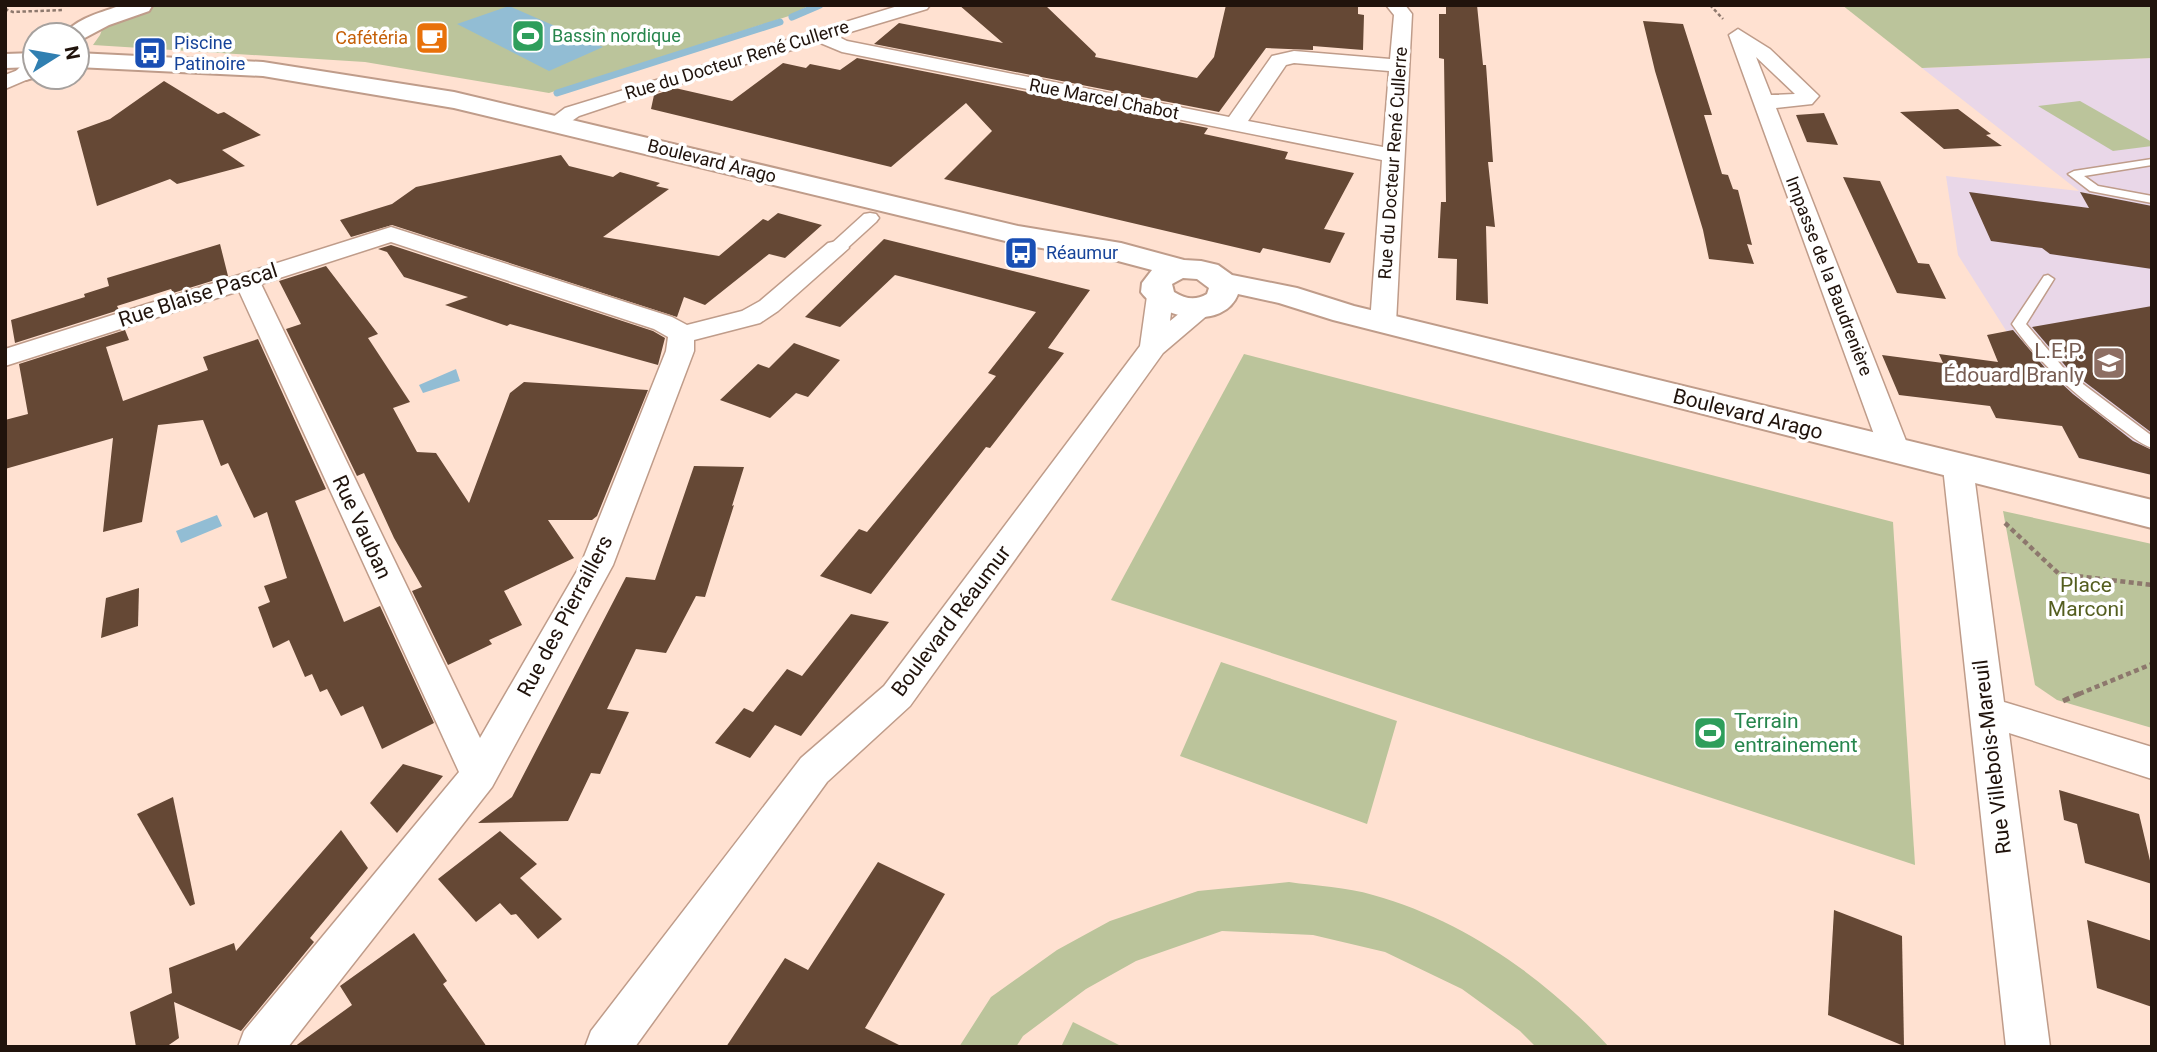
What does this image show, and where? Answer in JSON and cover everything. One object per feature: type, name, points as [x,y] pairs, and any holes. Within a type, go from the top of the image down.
[{"type":"main road","points":[[70,21],[82,7],[120,10],[142,5]]},
{"type":"main road","points":[[91,25],[142,5]]},
{"type":"main road","name":"Boulevard Arago","points":[[91,61],[263,69],[454,100],[914,211],[1063,244],[1121,252],[1183,269],[1202,270],[1214,298]]},
{"type":"main road","name":"Boulevard Arago","points":[[91,71],[172,72],[359,84]]},
{"type":"main road","name":"Boulevard Arago","points":[[1063,244],[1158,292],[1176,306],[1214,298],[1344,313],[2152,514]]},
{"type":"main road","points":[[1158,292],[1160,277],[1183,269]]},
{"type":"street","name":"Rue du Docteur René Cullerre","points":[[556,123],[572,112],[617,97],[921,5]]},
{"type":"street","name":"Rue du Docteur René Cullerre","points":[[1383,323],[1403,14],[1395,5]]},
{"type":"street","name":"Rue Marcel Chabot","points":[[818,36],[842,46],[1393,156]]},
{"type":"street","points":[[1234,125],[1279,60],[1294,57],[1399,66]]},
{"type":"street","name":"Impasse de la Baudrenière","points":[[1762,102],[1895,451]]},
{"type":"street","points":[[681,335],[751,317],[769,306],[870,218]]},
{"type":"street","name":"Rue Blaise Pascal","points":[[5,358],[391,234],[663,323],[681,335]]},
{"type":"street","name":"Rue Vauban","points":[[246,279],[479,775]]},
{"type":"street","name":"Boulevard Réaumur","points":[[1153,347],[1158,292]]},
{"type":"street","name":"Boulevard Réaumur","points":[[607,1047],[814,770],[897,696],[1153,347],[1214,298]]},
{"type":"street","name":"Rue des Pierraillers","points":[[260,1047],[479,775],[597,565],[680,351],[681,335]]},
{"type":"street","name":"Rue Villebois-Mareuil","points":[[1958,467],[2028,1047]]},
{"type":"street","points":[[1986,711],[2152,763]]},
{"type":"lane","points":[[2152,162],[2074,174],[2094,189],[2152,200]]},
{"type":"lane","points":[[2048,279],[2019,324],[2033,347],[2091,398],[2152,443]]},
{"type":"path","points":[[2006,523],[2059,574],[2152,585]]},
{"type":"path","points":[[2062,701],[2152,664]]},
{"type":"shaded area","points":[[2152,58],[2152,475],[2079,458],[2042,387],[1958,255],[1946,176],[2079,191],[1922,68]]},
{"type":"green space","points":[[111,5],[810,5],[792,15],[549,93],[365,62],[93,45],[100,35]]},
{"type":"green space","points":[[1842,5],[2152,5],[2152,58],[1922,68]]},
{"type":"green space","points":[[2080,101],[2152,142],[2152,146],[2113,151],[2038,106]]},
{"type":"green space","name":"Terrain entrainement","points":[[1244,354],[1893,522],[1915,865],[1111,600]]},
{"type":"green space","name":"Place Marconi","points":[[2003,511],[2152,544],[2152,728],[2057,700],[2035,685]]},
{"type":"green space","points":[[1221,662],[1397,721],[1367,824],[1180,756]]},
{"type":"green space","points":[[1289,882],[1363,892],[1407,906],[1471,936],[1531,976],[1585,1022],[1609,1047],[1536,1047],[1520,1031],[1462,989],[1385,952],[1313,935],[1222,931],[1136,961],[1086,989],[1023,1036],[1016,1047],[959,1047],[991,997],[1057,950],[1110,921],[1198,891]]},
{"type":"green space","points":[[1073,1022],[1123,1047],[1061,1047]]},
{"type":"water","name":"Bassin nordique","points":[[509,6],[603,47],[549,71],[457,24]]},
{"type":"water","points":[[456,369],[460,381],[423,393],[419,385]]},
{"type":"water","points":[[217,515],[222,526],[181,543],[176,531]]},
{"type":"building","points":[[959,5],[1045,5],[1096,54],[1095,57],[1197,78],[1214,57],[1226,5],[1358,5],[1358,14],[1364,15],[1363,50],[1313,46],[1313,50],[1266,48],[1219,112],[874,44],[899,23],[1003,43]]},
{"type":"building","points":[[1446,5],[1477,5],[1483,65],[1486,65],[1493,162],[1488,162],[1495,227],[1486,226],[1488,304],[1456,300],[1457,259],[1438,258],[1441,202],[1446,202],[1444,59],[1439,58],[1439,14],[1446,14]]},
{"type":"building","points":[[1643,21],[1683,24],[1712,115],[1704,115],[1722,174],[1728,175],[1733,189],[1738,190],[1752,245],[1747,244],[1754,264],[1709,259]]},
{"type":"building","points":[[857,58],[1208,128],[1204,134],[1288,152],[1285,159],[1354,173],[1324,229],[1345,233],[1330,263],[1263,248],[1260,253],[944,179],[992,131],[966,103],[891,167],[651,109],[654,95],[675,88],[732,101],[783,63],[806,68],[810,64],[840,70]]},
{"type":"building","points":[[164,81],[218,114],[224,112],[261,135],[222,150],[245,166],[177,184],[170,179],[97,206],[77,131],[110,119]]},
{"type":"building","points":[[1958,109],[1991,134],[1986,135],[2002,146],[1944,149],[1900,112]]},
{"type":"building","points":[[1824,113],[1838,145],[1807,142],[1796,115]]},
{"type":"building","points":[[561,155],[569,166],[613,177],[620,172],[660,183],[656,186],[669,189],[603,237],[719,256],[763,219],[768,221],[778,213],[822,225],[785,258],[769,254],[705,305],[684,297],[677,317],[392,225],[351,237],[340,220],[392,204],[416,187]]},
{"type":"building","points":[[1843,177],[1880,181],[1918,263],[1929,264],[1946,299],[1897,293]]},
{"type":"building","points":[[1969,192],[2089,208],[2080,192],[2152,206],[2152,269],[2050,254],[2042,248],[1991,241]]},
{"type":"building","points":[[884,239],[1090,290],[1048,348],[1064,353],[990,448],[986,447],[871,594],[820,576],[859,529],[867,532],[996,376],[988,373],[1036,312],[895,275],[840,327],[805,317]]},
{"type":"building","points":[[220,244],[228,276],[173,293],[171,289],[117,306],[119,310],[15,343],[11,320],[85,297],[84,294],[109,286],[107,278]]},
{"type":"building","points":[[391,245],[653,331],[665,338],[658,365],[510,324],[507,326],[445,305],[468,297],[404,277],[387,252],[378,249]]},
{"type":"building","points":[[326,266],[378,334],[368,338],[410,402],[393,408],[417,452],[436,453],[469,503],[510,393],[524,382],[648,390],[597,516],[592,520],[548,520],[574,558],[504,591],[522,625],[489,640],[492,644],[448,665],[412,591],[422,587],[394,538],[364,473],[357,476],[286,329],[301,324],[279,281]]},
{"type":"building","name":"L.E.P. Édouard Branly","points":[[2152,306],[2152,433],[2069,370],[2032,327]]},
{"type":"building","points":[[125,330],[129,340],[106,347],[123,401],[208,370],[203,357],[258,339],[326,489],[295,501],[344,622],[380,606],[434,723],[382,749],[363,706],[341,716],[327,689],[320,692],[312,674],[305,677],[289,640],[273,648],[258,607],[270,602],[264,586],[287,578],[267,512],[254,518],[228,463],[221,466],[203,420],[158,425],[142,522],[103,532],[113,438],[5,469],[5,420],[28,414],[19,364]]},
{"type":"building","points":[[2013,330],[2046,369],[2073,394],[2133,441],[2152,450],[2152,475],[2079,458],[2062,426],[1996,418],[1990,406],[1899,395],[1882,355],[1943,363],[1939,354],[1998,362],[1987,335]]},
{"type":"building","points":[[794,343],[840,360],[808,397],[796,393],[770,418],[720,400],[758,364],[769,368]]},
{"type":"building","points":[[694,466],[744,467],[705,597],[696,596],[666,653],[636,649],[607,709],[629,712],[600,774],[591,773],[568,821],[478,823],[512,797],[626,577],[655,580]]},
{"type":"building","points":[[139,588],[138,626],[101,638],[106,598]]},
{"type":"building","points":[[851,614],[889,622],[801,736],[775,725],[750,758],[715,743],[744,708],[753,712],[787,669],[802,676]]},
{"type":"building","points":[[403,764],[443,776],[397,833],[370,803]]},
{"type":"building","points":[[2059,790],[2139,814],[2152,869],[2152,884],[2085,863],[2077,824],[2064,820]]},
{"type":"building","points":[[173,797],[195,904],[190,906],[137,814]]},
{"type":"building","points":[[341,830],[368,868],[310,938],[314,942],[241,1031],[174,1002],[179,1038],[166,1047],[136,1047],[130,1012],[172,993],[169,968],[234,943],[236,951]]},
{"type":"building","points":[[500,831],[537,864],[520,878],[562,919],[538,939],[516,914],[511,915],[500,903],[476,922],[438,879]]},
{"type":"building","points":[[878,862],[945,894],[865,1028],[903,1047],[726,1047],[785,958],[808,970]]},
{"type":"building","points":[[1834,910],[1902,936],[1904,1046],[1828,1015]]},
{"type":"building","points":[[2087,920],[2152,941],[2152,1007],[2097,988]]},
{"type":"building","points":[[414,933],[447,981],[443,984],[487,1047],[294,1047],[352,1005],[340,986]]},
{"type":"waterway","points":[[792,17],[820,5]]},
{"type":"waterway","points":[[557,93],[780,22]]},
{"type":"place","name":"Bassin nordique","points":[[528,36]]},
{"type":"place","name":"Cafétéria","points":[[432,38]]},
{"type":"place","name":"Piscine Patinoire","points":[[150,53]]},
{"type":"place","name":"Réaumur","points":[[1021,253]]},
{"type":"place","name":"L.E.P. Édouard Branly","points":[[2109,363]]},
{"type":"place","name":"Terrain entrainement","points":[[1710,733]]}]
